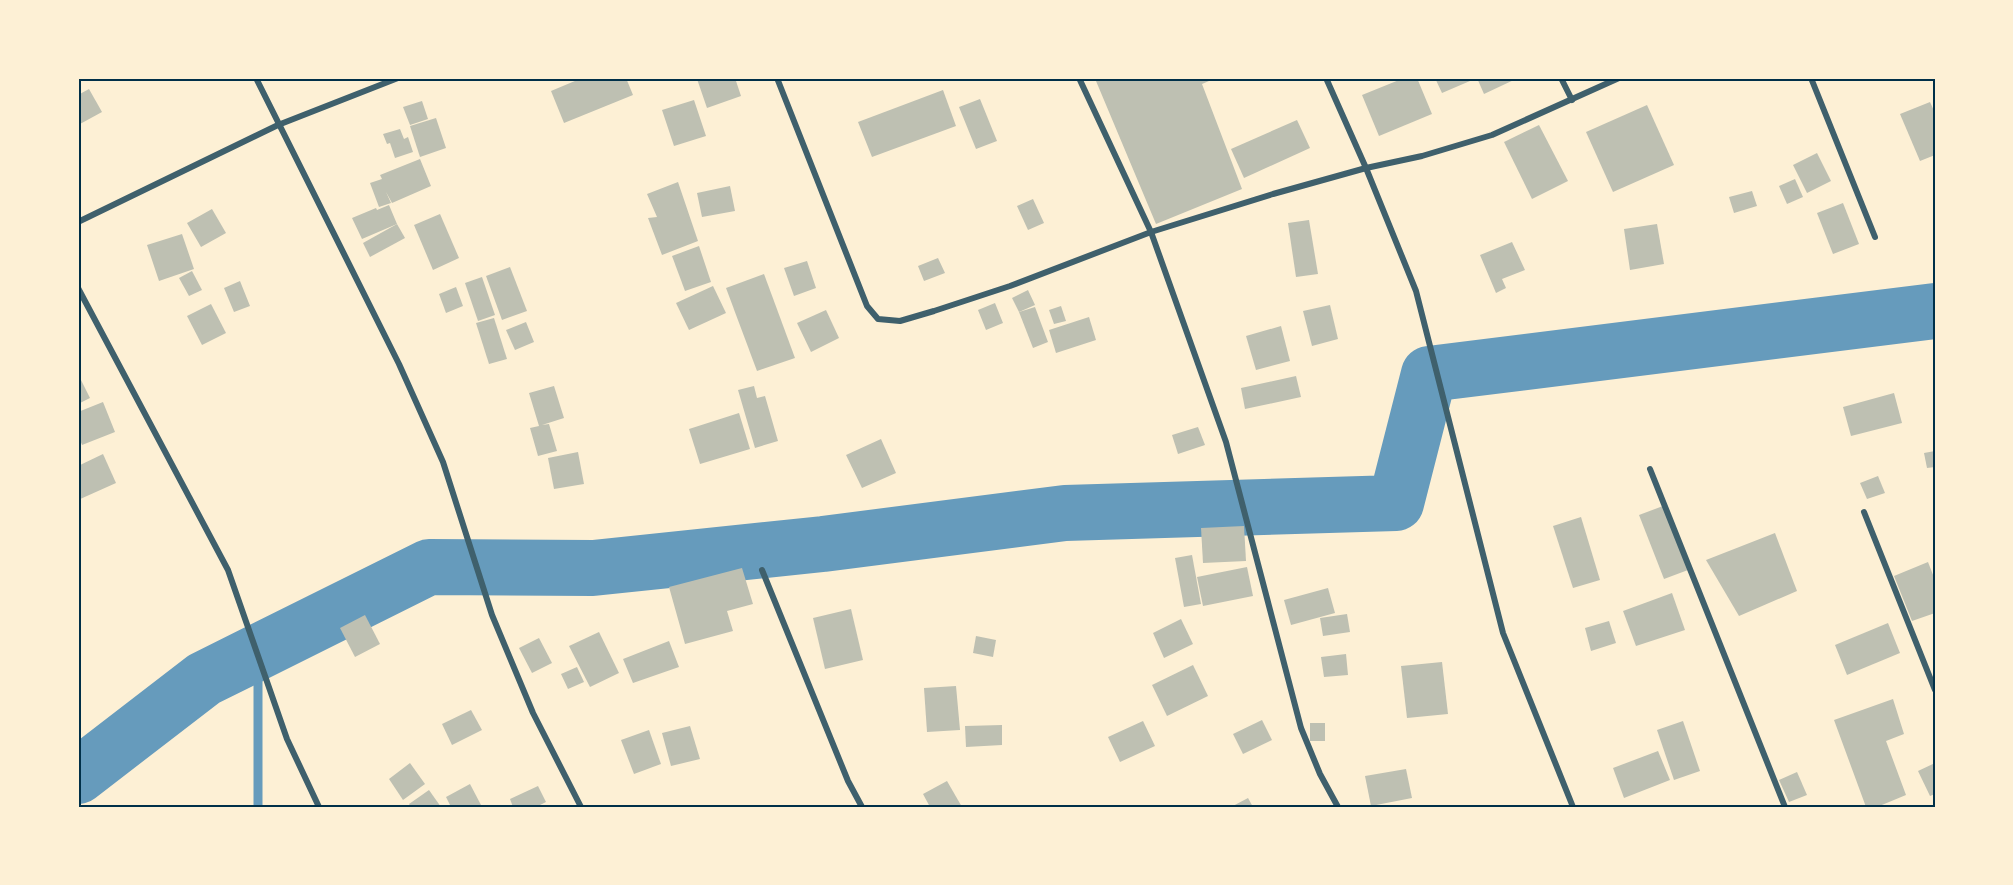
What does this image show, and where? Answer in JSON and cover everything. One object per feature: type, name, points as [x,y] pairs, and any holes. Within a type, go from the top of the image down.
[{"type":"street","points":[[256,78],[399,364],[443,462],[492,615],[533,713],[581,807]]},
{"type":"street","points":[[78,222],[278,124],[398,78]]},
{"type":"street","points":[[777,78],[867,306],[878,319],[900,321],[976,298],[1151,232],[1273,194],[1366,168],[1422,156],[1492,135],[1619,78]]},
{"type":"street","points":[[1079,78],[1151,232],[1226,442],[1301,728],[1320,774],[1338,807]]},
{"type":"street","points":[[1326,78],[1366,168],[1416,291],[1503,633],[1573,807]]},
{"type":"street","points":[[1561,78],[1572,99]]},
{"type":"street","points":[[1810,78],[1875,237]]},
{"type":"street","points":[[78,288],[228,570],[287,739],[319,807]]},
{"type":"street","points":[[1650,469],[1785,807]]},
{"type":"street","points":[[1864,512],[1935,690]]},
{"type":"street","points":[[762,570],[848,781],[862,807]]},
{"type":"building","points":[[582,78],[626,78],[633,95],[564,123],[551,91]]},
{"type":"building","points":[[735,78],[741,96],[707,108],[697,79]]},
{"type":"building","points":[[1104,78],[1216,78],[1202,84],[1242,189],[1156,224],[1096,81]]},
{"type":"building","points":[[1404,78],[1417,78],[1432,114],[1379,136],[1362,95]]},
{"type":"building","points":[[1435,78],[1477,78],[1442,93]]},
{"type":"building","points":[[1477,78],[1518,78],[1484,94]]},
{"type":"building","points":[[89,89],[102,112],[80,124],[78,95]]},
{"type":"building","points":[[943,90],[956,126],[872,157],[858,122]]},
{"type":"building","points":[[980,99],[997,141],[976,149],[959,107]]},
{"type":"building","points":[[694,100],[706,136],[674,146],[662,110]]},
{"type":"building","points":[[422,101],[428,119],[410,125],[403,107]]},
{"type":"building","points":[[1930,102],[1935,113],[1935,155],[1920,161],[1900,114]]},
{"type":"building","points":[[1647,105],[1674,165],[1613,192],[1586,132]]},
{"type":"building","points":[[436,118],[446,148],[420,157],[410,126]]},
{"type":"building","points":[[1297,120],[1310,148],[1244,178],[1231,149]]},
{"type":"building","points":[[1539,125],[1568,181],[1532,199],[1504,142]]},
{"type":"building","points":[[400,129],[404,139],[408,137],[413,152],[395,158],[390,143],[387,144],[383,134]]},
{"type":"building","points":[[1817,153],[1831,181],[1807,193],[1793,165]]},
{"type":"building","points":[[420,159],[431,186],[392,203],[386,192],[391,203],[379,207],[370,183],[382,179],[380,175]]},
{"type":"building","points":[[1795,179],[1803,197],[1787,204],[1779,186]]},
{"type":"building","points":[[678,182],[698,241],[662,255],[648,218],[657,217],[647,194]]},
{"type":"building","points":[[730,186],[735,211],[702,217],[697,193]]},
{"type":"building","points":[[1752,191],[1757,206],[1734,213],[1729,197]]},
{"type":"building","points":[[1033,199],[1044,223],[1028,230],[1017,206]]},
{"type":"building","points":[[1843,203],[1859,244],[1833,254],[1817,213]]},
{"type":"building","points":[[389,205],[397,224],[362,239],[352,218]]},
{"type":"building","points":[[212,209],[226,233],[201,247],[187,223]]},
{"type":"building","points":[[440,214],[459,258],[433,270],[414,225]]},
{"type":"building","points":[[1309,220],[1318,274],[1296,277],[1288,223]]},
{"type":"building","points":[[397,224],[405,238],[370,257],[363,243]]},
{"type":"building","points":[[1657,224],[1664,264],[1630,270],[1624,229]]},
{"type":"building","points":[[182,234],[194,269],[159,281],[147,245]]},
{"type":"building","points":[[1512,242],[1525,270],[1502,279],[1506,288],[1496,293],[1480,255]]},
{"type":"building","points":[[699,246],[711,282],[685,291],[672,256]]},
{"type":"building","points":[[938,258],[945,273],[924,281],[918,266]]},
{"type":"building","points":[[807,261],[816,288],[794,296],[784,268]]},
{"type":"building","points":[[510,267],[527,311],[502,320],[486,276]]},
{"type":"building","points":[[192,271],[202,290],[189,296],[179,278]]},
{"type":"building","points":[[764,274],[795,358],[757,371],[726,288]]},
{"type":"building","points":[[482,277],[495,315],[478,321],[465,283]]},
{"type":"building","points":[[240,281],[250,306],[234,312],[224,288]]},
{"type":"building","points":[[713,286],[726,313],[689,330],[676,303]]},
{"type":"building","points":[[456,287],[463,306],[446,313],[439,294]]},
{"type":"building","points":[[1028,290],[1035,305],[1019,312],[1012,298]]},
{"type":"building","points":[[995,303],[1003,323],[986,330],[978,310]]},
{"type":"building","points":[[211,304],[226,333],[202,345],[187,316]]},
{"type":"building","points":[[1330,305],[1338,339],[1312,346],[1303,311]]},
{"type":"building","points":[[1061,306],[1066,321],[1054,324],[1049,310]]},
{"type":"building","points":[[1035,307],[1048,342],[1033,348],[1019,312]]},
{"type":"building","points":[[826,310],[839,338],[811,352],[797,323]]},
{"type":"building","points":[[1089,317],[1096,340],[1056,353],[1049,330]]},
{"type":"building","points":[[494,318],[507,359],[489,364],[476,323]]},
{"type":"building","points":[[526,322],[534,342],[515,350],[506,330]]},
{"type":"building","points":[[1281,326],[1290,361],[1256,370],[1246,336]]},
{"type":"building","points":[[78,374],[90,398],[78,404]]},
{"type":"building","points":[[1296,376],[1301,397],[1245,409],[1241,388]]},
{"type":"building","points":[[554,386],[564,418],[542,425],[549,424],[557,451],[538,456],[530,428],[539,426],[529,393]]},
{"type":"building","points":[[754,386],[757,398],[765,396],[778,441],[755,448],[738,390]]},
{"type":"building","points":[[1894,393],[1902,423],[1851,436],[1843,407]]},
{"type":"building","points":[[103,402],[115,432],[82,445],[78,435],[78,412]]},
{"type":"building","points":[[739,413],[750,449],[700,464],[689,429]]},
{"type":"building","points":[[1198,427],[1205,445],[1178,454],[1172,435]]},
{"type":"building","points":[[881,439],[896,473],[862,488],[846,455]]},
{"type":"building","points":[[1935,451],[1935,467],[1927,468],[1924,453]]},
{"type":"building","points":[[578,452],[584,484],[554,489],[548,458]]},
{"type":"building","points":[[103,454],[116,483],[78,500],[78,466]]},
{"type":"building","points":[[1878,476],[1885,493],[1867,499],[1860,483]]},
{"type":"building","points":[[1663,506],[1688,570],[1664,579],[1639,515]]},
{"type":"building","points":[[1581,517],[1600,580],[1573,588],[1553,526]]},
{"type":"building","points":[[1244,526],[1246,561],[1203,563],[1201,528]]},
{"type":"building","points":[[1775,533],[1797,591],[1739,616],[1706,560]]},
{"type":"building","points":[[1192,555],[1201,604],[1184,607],[1175,558]]},
{"type":"building","points":[[1928,562],[1935,580],[1935,613],[1912,621],[1894,576]]},
{"type":"building","points":[[1247,567],[1253,596],[1203,606],[1197,577]]},
{"type":"building","points":[[742,568],[753,604],[727,611],[733,631],[685,644],[669,587]]},
{"type":"building","points":[[1328,588],[1335,613],[1291,625],[1284,600]]},
{"type":"building","points":[[1672,593],[1685,630],[1636,646],[1623,611]]},
{"type":"building","points":[[851,609],[863,660],[825,669],[813,618]]},
{"type":"building","points":[[1347,614],[1350,632],[1323,636],[1320,618]]},
{"type":"building","points":[[365,615],[380,644],[355,657],[340,628]]},
{"type":"building","points":[[1181,619],[1193,644],[1164,658],[1153,633]]},
{"type":"building","points":[[1609,621],[1616,643],[1591,651],[1585,628]]},
{"type":"building","points":[[1888,623],[1900,653],[1847,675],[1835,645]]},
{"type":"building","points":[[599,632],[619,673],[590,687],[569,646]]},
{"type":"building","points":[[976,636],[996,640],[993,657],[973,653]]},
{"type":"building","points":[[539,638],[552,663],[532,673],[519,648]]},
{"type":"building","points":[[669,641],[679,667],[633,683],[623,659]]},
{"type":"building","points":[[1346,654],[1348,675],[1324,677],[1321,657]]},
{"type":"building","points":[[1442,662],[1448,714],[1407,718],[1401,666]]},
{"type":"building","points":[[1193,665],[1208,696],[1167,716],[1152,685]]},
{"type":"building","points":[[577,667],[584,682],[568,689],[561,674]]},
{"type":"building","points":[[956,686],[960,730],[927,732],[924,688]]},
{"type":"building","points":[[1893,699],[1904,734],[1886,741],[1906,795],[1877,807],[1866,807],[1834,720]]},
{"type":"building","points":[[471,710],[482,730],[452,745],[442,724]]},
{"type":"building","points":[[1262,720],[1272,740],[1243,754],[1233,734]]},
{"type":"building","points":[[1143,721],[1155,746],[1120,762],[1108,737]]},
{"type":"building","points":[[1683,721],[1700,771],[1674,780],[1657,730]]},
{"type":"building","points":[[1310,723],[1325,723],[1325,741],[1310,741]]},
{"type":"building","points":[[1002,725],[1002,745],[966,747],[965,726]]},
{"type":"building","points":[[690,726],[700,759],[671,766],[662,733]]},
{"type":"building","points":[[649,730],[661,764],[634,774],[621,740]]},
{"type":"building","points":[[1658,751],[1670,780],[1624,798],[1613,768]]},
{"type":"building","points":[[410,763],[425,784],[403,800],[389,779]]},
{"type":"building","points":[[1935,763],[1935,794],[1930,796],[1918,771]]},
{"type":"building","points":[[1406,769],[1412,798],[1371,806],[1365,776]]},
{"type":"building","points":[[1797,772],[1807,795],[1789,802],[1779,780]]},
{"type":"building","points":[[947,781],[962,807],[930,807],[923,794]]},
{"type":"building","points":[[470,784],[481,805],[451,807],[446,797]]},
{"type":"building","points":[[538,786],[546,802],[536,807],[513,807],[510,799]]},
{"type":"building","points":[[429,790],[441,807],[411,807],[409,804]]},
{"type":"building","points":[[1248,798],[1253,807],[1231,807]]},
{"type":"waterway","points":[[78,776],[204,679],[429,567],[593,568],[823,544],[1065,513],[1396,503],[1429,374],[1935,311]]},
{"type":"waterway","points":[[258,653],[258,807]]}]
